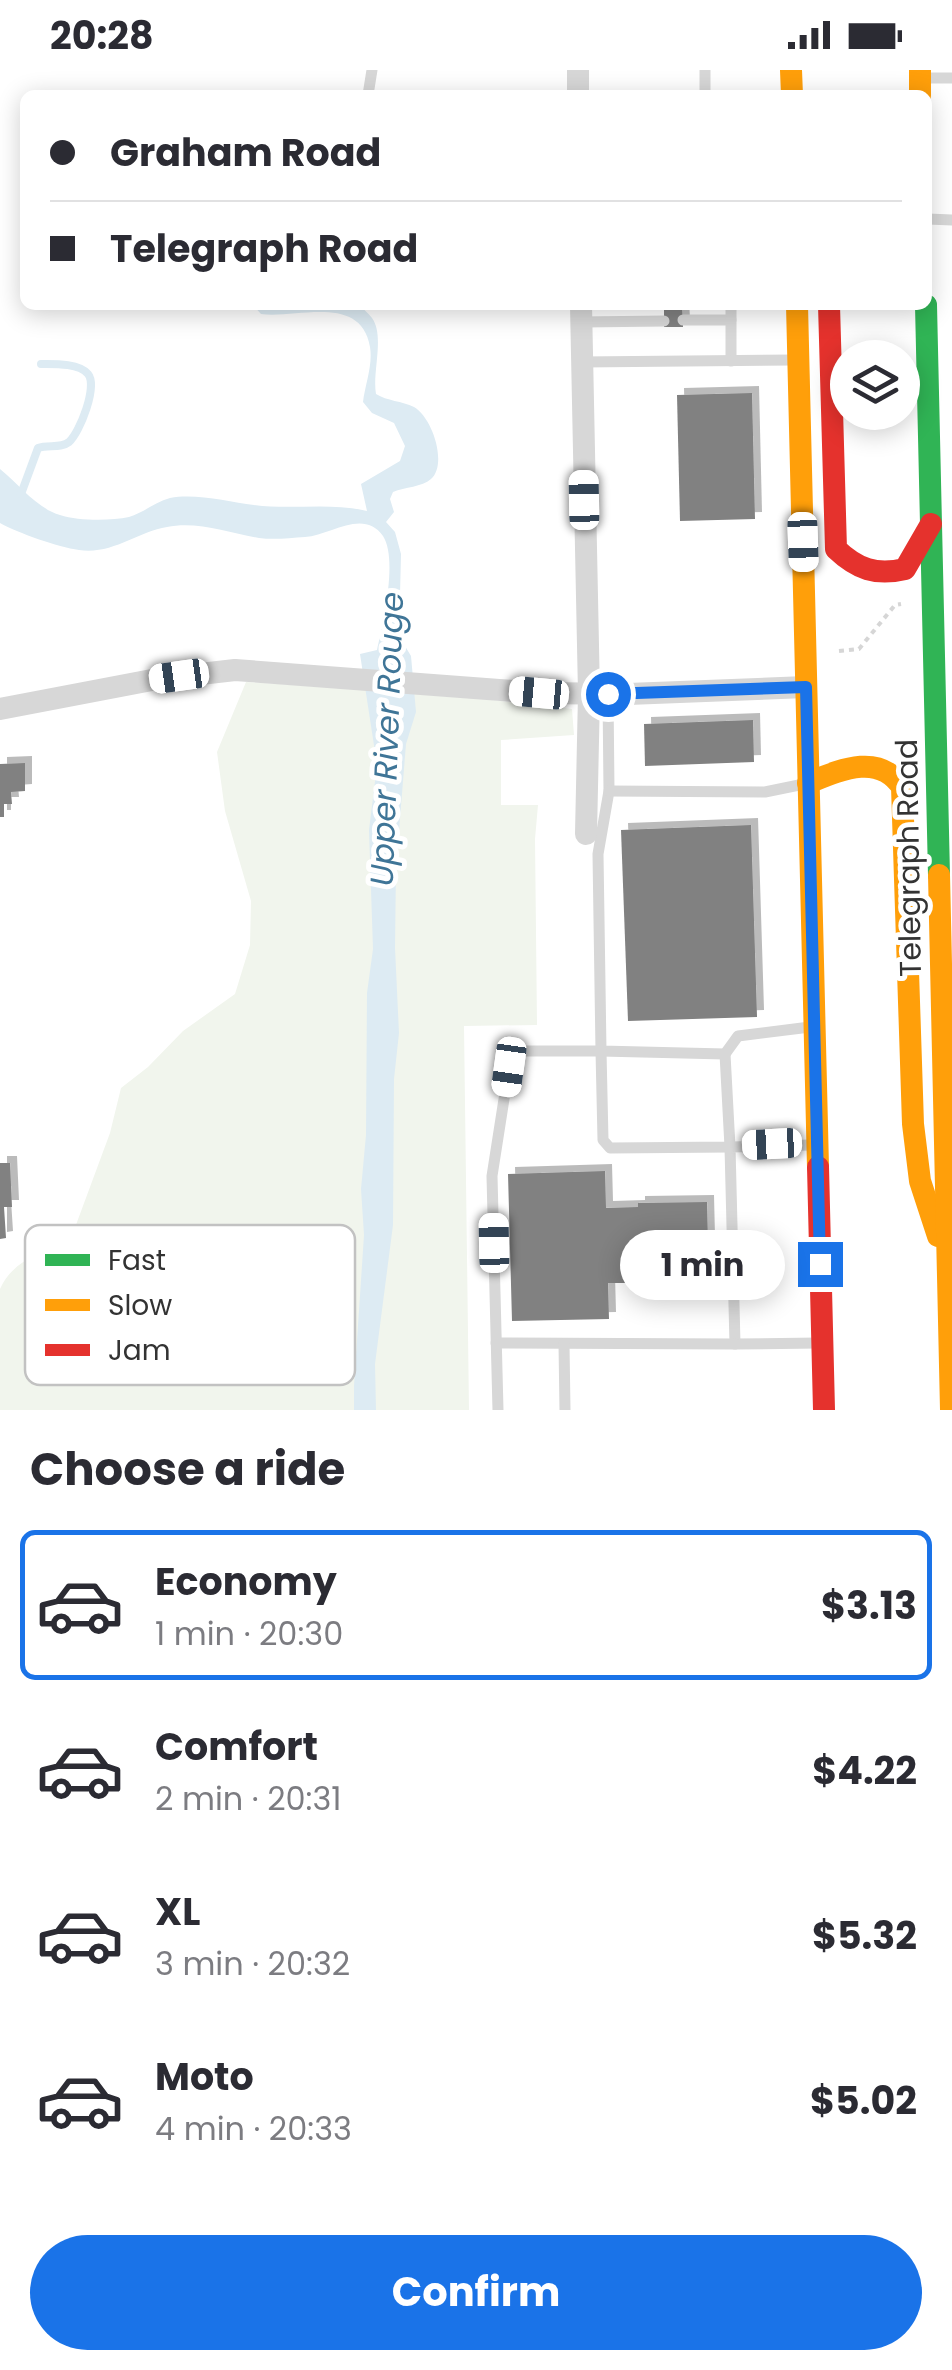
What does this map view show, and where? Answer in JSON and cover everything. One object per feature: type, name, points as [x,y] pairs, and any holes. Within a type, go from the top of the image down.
[{"type":"main road","points":[[797,310],[824,1410]]},
{"type":"main road","points":[[829,310],[836,549],[850,564],[870,574],[891,573],[904,569],[930,524]]},
{"type":"main road","name":"Telegraph Road","points":[[930,314],[934,376],[930,524],[944,696],[952,1410]]},
{"type":"main road","points":[[808,783],[868,764],[898,776],[902,787],[913,1124],[920,1180],[948,1265]]},
{"type":"street","points":[[582,313],[598,694],[586,834]]},
{"type":"street","points":[[0,709],[201,672],[269,671],[598,694],[806,687]]},
{"type":"lane","points":[[920,81],[952,78]]},
{"type":"lane","points":[[731,310],[731,361]]},
{"type":"lane","points":[[582,313],[664,320]]},
{"type":"lane","points":[[682,320],[731,320]]},
{"type":"lane","points":[[582,362],[798,360]]},
{"type":"lane","points":[[598,694],[609,791],[598,854],[603,1140],[610,1148],[817,1145]]},
{"type":"lane","points":[[609,791],[765,792],[808,783]]},
{"type":"lane","points":[[735,1344],[724,1054],[738,1036],[814,1027]]},
{"type":"lane","points":[[498,1410],[492,1176],[509,1067],[523,1051],[724,1054]]},
{"type":"lane","points":[[496,1344],[822,1343]]},
{"type":"lane","points":[[564,1344],[566,1410]]},
{"type":"path","points":[[839,650],[859,649],[895,605],[901,604]]},
{"type":"shaded area","points":[[246,682],[430,693],[572,709],[574,735],[501,740],[501,805],[538,805],[537,1025],[464,1026],[469,1410],[0,1410],[0,1289],[25,1262],[25,1385],[355,1385],[355,1225],[76,1225],[110,1133],[121,1088],[183,1031],[235,994],[250,945],[251,901],[225,811],[217,752]]},
{"type":"water","name":"Upper River Rouge","points":[[257,310],[365,310],[378,334],[376,394],[421,412],[432,430],[438,452],[436,472],[431,479],[393,492],[390,499],[394,512],[386,522],[395,532],[401,554],[399,636],[411,656],[416,712],[406,744],[396,868],[399,1033],[394,1079],[393,1225],[375,1364],[376,1410],[354,1410],[354,1386],[364,1235],[361,1189],[366,1135],[367,993],[373,949],[369,830],[377,765],[360,654],[377,650],[383,624],[389,560],[383,536],[366,524],[315,536],[276,539],[179,526],[91,551],[50,543],[0,523],[0,469],[43,507],[76,518],[129,517],[180,497],[367,511],[361,484],[400,461],[405,446],[394,423],[372,413],[363,402],[371,354],[364,330],[341,314],[261,314]]},
{"type":"building","points":[[664,310],[682,310],[683,327],[664,327]]},
{"type":"building","points":[[752,393],[755,519],[680,521],[677,395]]},
{"type":"building","points":[[753,720],[754,762],[645,766],[644,724]]},
{"type":"building","points":[[25,763],[25,791],[11,792],[12,804],[4,804],[4,817],[0,817],[0,764]]},
{"type":"building","points":[[751,825],[757,1017],[628,1021],[621,830]]},
{"type":"building","points":[[0,1163],[10,1163],[12,1207],[4,1207],[6,1238],[0,1239]]},
{"type":"building","points":[[605,1171],[606,1208],[638,1207],[638,1203],[707,1202],[709,1285],[642,1287],[642,1283],[608,1283],[609,1319],[512,1321],[508,1174]]},
{"type":"waterway","points":[[21,494],[38,448],[62,445],[73,437],[91,388],[84,370],[41,364]]},
{"type":"traffic: fast","points":[[926,310],[939,875]]},
{"type":"traffic: slow","points":[[791,70],[792,90]]},
{"type":"traffic: slow","points":[[920,70],[920,90]]},
{"type":"traffic: slow","points":[[797,310],[818,1167]]},
{"type":"traffic: slow","points":[[808,783],[846,769],[871,767],[893,776],[902,787],[913,1124],[920,1181],[938,1236]]},
{"type":"traffic: slow","points":[[939,875],[951,1410]]},
{"type":"traffic: jam","points":[[829,310],[836,549],[868,569],[905,569],[931,524]]},
{"type":"traffic: jam","points":[[818,1167],[824,1410]]},
{"type":"route","points":[[608,694],[806,687],[820,1264]]}]
